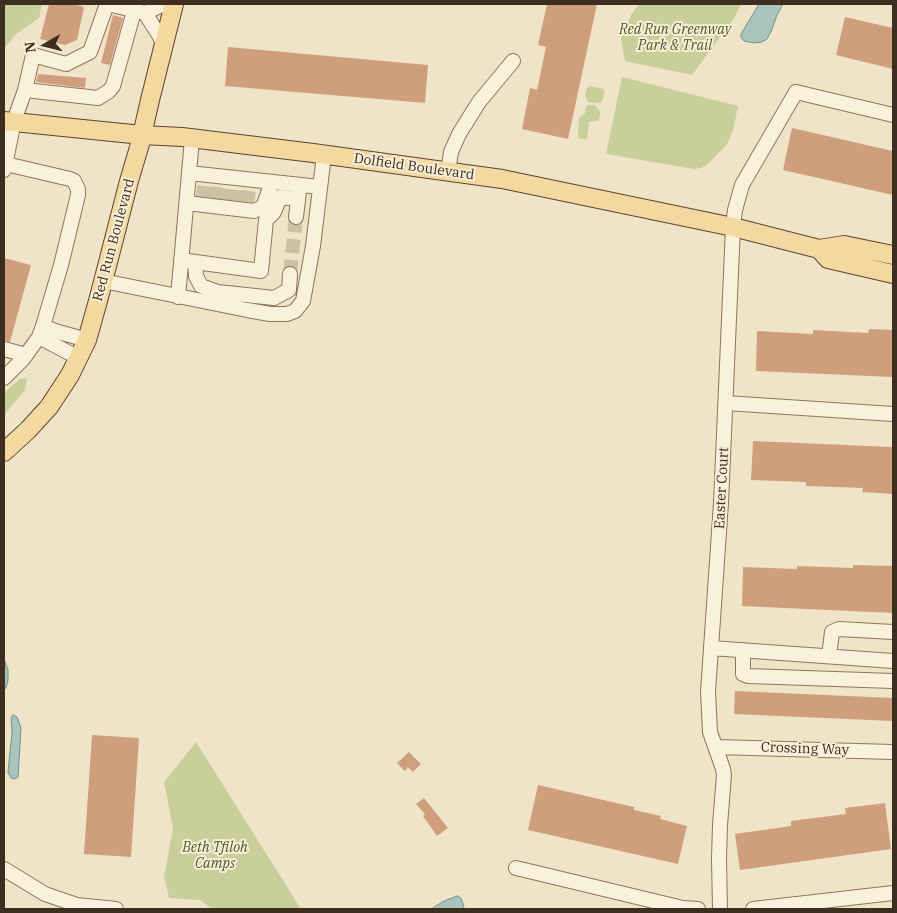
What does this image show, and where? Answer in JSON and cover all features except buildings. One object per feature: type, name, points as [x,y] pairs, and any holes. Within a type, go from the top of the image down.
[{"type":"main road","name":"Red Run Boulevard","points":[[4,452],[49,407],[70,375],[86,340],[96,310],[142,135],[174,4]]},
{"type":"main road","name":"Dolfield Boulevard","points":[[9,121],[142,135],[192,138],[502,179],[733,227],[819,249],[844,246],[893,255]]},
{"type":"main road","name":"Dolfield Boulevard","points":[[819,249],[828,259],[893,274]]},
{"type":"street","points":[[4,378],[26,355],[41,331],[63,256],[78,195],[78,189],[74,181],[70,179],[5,167],[9,121],[25,90],[33,55],[66,64],[90,52],[108,4],[138,9],[164,4]]},
{"type":"street","points":[[138,9],[159,35],[163,44]]},
{"type":"street","points":[[25,90],[98,98],[109,91],[114,86],[138,9]]},
{"type":"street","points":[[448,172],[451,152],[458,134],[484,96],[512,61]]},
{"type":"street","name":"Easter Court","points":[[720,909],[720,825],[724,775],[710,732],[708,692],[721,503],[735,210],[742,185],[796,92],[893,114]]},
{"type":"street","points":[[178,296],[188,261],[187,203],[192,138]]},
{"type":"street","points":[[103,281],[270,314],[287,314],[296,311],[303,301],[313,246],[324,155]]},
{"type":"street","points":[[189,173],[254,210],[263,207],[272,182]]},
{"type":"street","points":[[187,203],[272,182],[299,192]]},
{"type":"street","points":[[188,261],[260,271],[266,220],[274,212],[280,197],[320,187]]},
{"type":"street","points":[[296,217],[299,192]]},
{"type":"street","points":[[188,261],[201,286],[218,292],[274,298],[288,290]]},
{"type":"street","points":[[288,290],[290,274]]},
{"type":"street","points":[[288,290],[303,301]]},
{"type":"street","points":[[41,331],[55,331],[86,340]]},
{"type":"street","points":[[41,331],[79,358]]},
{"type":"street","points":[[4,349],[26,355]]},
{"type":"street","points":[[726,403],[893,414]]},
{"type":"street","points":[[829,656],[832,632],[839,629],[893,632]]},
{"type":"street","points":[[711,648],[893,661]]},
{"type":"street","points":[[743,650],[743,674],[748,676],[893,682]]},
{"type":"street","name":"Crossing Way","points":[[716,746],[893,752]]},
{"type":"street","points":[[516,868],[683,908],[698,909]]},
{"type":"street","points":[[4,869],[45,894],[77,904],[116,909]]},
{"type":"street","points":[[753,909],[893,894]]},
{"type":"green space","points":[[4,4],[42,4],[39,18],[15,35],[4,49]]},
{"type":"green space","name":"Red Run Greenway Park & Trail","points":[[639,4],[741,4],[735,17],[692,75],[625,61],[621,39],[631,15]]},
{"type":"green space","points":[[622,77],[738,106],[733,131],[727,144],[709,163],[701,168],[694,169],[606,154]]},
{"type":"green space","points":[[590,86],[603,89],[605,92],[601,103],[588,102],[585,96],[587,88]]},
{"type":"green space","points":[[594,105],[598,108],[600,112],[599,120],[589,122],[587,139],[579,139],[579,118],[585,113],[586,106]]},
{"type":"green space","points":[[27,378],[25,390],[4,415],[4,393],[20,379]]},
{"type":"green space","name":"Beth Tfiloh Camps","points":[[196,742],[301,909],[212,909],[200,900],[169,898],[164,877],[173,828],[164,782]]},
{"type":"water","points":[[759,4],[783,4],[767,39],[754,43],[744,41],[741,34]]},
{"type":"water","points":[[4,659],[8,670],[8,680],[4,689]]},
{"type":"water","points":[[13,715],[17,717],[21,728],[18,777],[15,779],[11,778],[8,772],[12,732],[11,718]]},
{"type":"water","points":[[457,896],[461,898],[464,906],[462,909],[431,909],[444,901]]},
{"type":"tunnel","points":[[203,197],[204,186]]},
{"type":"tunnel","points":[[215,199],[216,187]]},
{"type":"tunnel","points":[[226,200],[227,189]]},
{"type":"tunnel","points":[[236,201],[237,190]]},
{"type":"tunnel","points":[[247,202],[249,191]]},
{"type":"tunnel","points":[[290,274],[296,217]]}]
